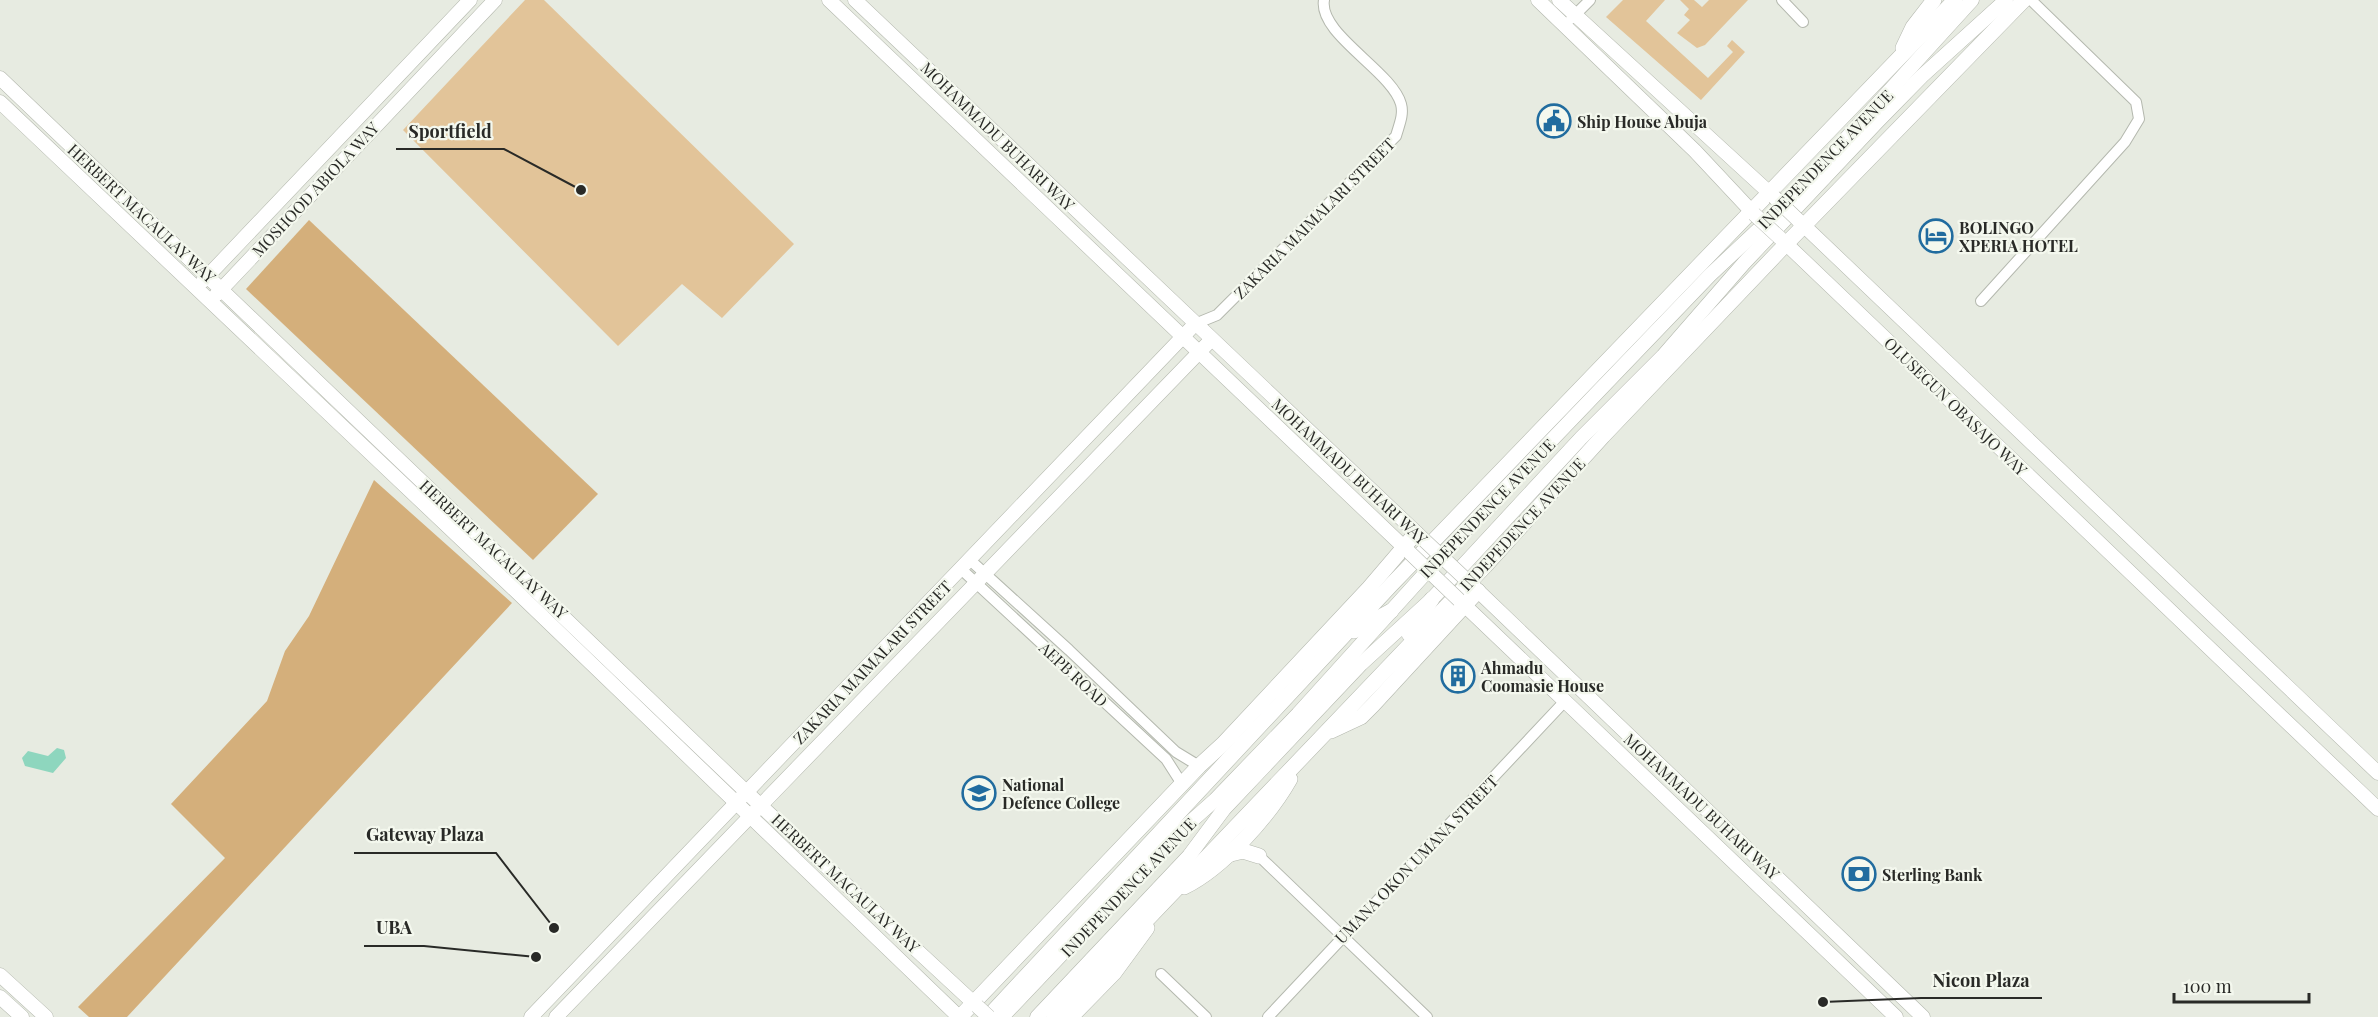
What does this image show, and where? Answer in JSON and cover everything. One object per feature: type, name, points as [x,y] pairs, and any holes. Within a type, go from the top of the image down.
[{"type":"main road","name":"MOSHOOD ABIOLA WAY","points":[[196,287],[470,0]]},
{"type":"main road","name":"MOSHOOD ABIOLA WAY","points":[[210,300],[495,0]]},
{"type":"main road","name":"MOHAMMADU BUHARI WAY","points":[[829,0],[1896,1017]]},
{"type":"main road","name":"MOHAMMADU BUHARI WAY","points":[[855,0],[1923,1017]]},
{"type":"main road","name":"OLUSEGUN OBASAJO WAY","points":[[1538,0],[1695,151],[1782,241],[2378,809]]},
{"type":"main road","name":"OLUSEGUN OBASAJO WAY","points":[[1559,0],[1801,222],[2378,773]]},
{"type":"main road","points":[[1898,60],[1913,27],[1934,0]]},
{"type":"main road","name":"INDEPENDENCE AVENUE","points":[[982,1011],[1772,195],[1955,0]]},
{"type":"main road","name":"INDEPENDENCE AVENUE","points":[[1002,1017],[1170,840],[1215,800],[1298,714],[1391,611],[1710,275],[1792,198],[1972,0]]},
{"type":"main road","name":"INDEPENDENCE AVENUE","points":[[1036,1017],[1189,856],[1240,792],[1361,664],[1436,605],[1573,447],[1662,356],[1808,196],[1922,76],[2006,0]]},
{"type":"main road","name":"INDEPENDENCE AVENUE","points":[[1603,436],[1782,241],[2024,0]]},
{"type":"main road","points":[[413,60],[426,72]]},
{"type":"main road","name":"HERBERT MACAULAY WAY","points":[[0,78],[761,806],[982,1011]]},
{"type":"main road","name":"HERBERT MACAULAY WAY","points":[[0,102],[960,1017]]},
{"type":"main road","points":[[1695,151],[1708,137]]},
{"type":"main road","name":"ZAKARIA MAIMALARI STREET","points":[[531,1017],[1195,324]]},
{"type":"main road","name":"ZAKARIA MAIMALARI STREET","points":[[556,1017],[1211,340]]},
{"type":"main road","name":"INDEPEDENCE AVENUE","points":[[1436,605],[1603,436]]},
{"type":"main road","points":[[960,1017],[982,1011],[1182,784],[1420,537]]},
{"type":"main road","points":[[1325,734],[1343,727],[1367,711],[1461,602],[1476,589]]},
{"type":"main road","points":[[1054,1017],[1382,673],[1436,605]]},
{"type":"main road","points":[[1342,638],[1391,611]]},
{"type":"main road","points":[[1171,893],[1196,882],[1256,825],[1274,805],[1302,757]]},
{"type":"main road","points":[[1692,821],[1705,808]]},
{"type":"main road","points":[[1256,825],[1253,839],[1259,856]]},
{"type":"main road","points":[[1227,855],[1243,850],[1259,856]]},
{"type":"main road","points":[[1071,1017],[1132,952],[1158,906]]},
{"type":"main road","points":[[0,975],[46,1017]]},
{"type":"main road","points":[[0,997],[22,1017]]},
{"type":"street","name":"ZAKARIA MAIMALARI STREET","points":[[1195,324],[1217,315],[1396,136],[1402,114],[1396,93],[1329,20],[1324,0]]},
{"type":"street","points":[[1564,26],[1590,0]]},
{"type":"street","points":[[1782,0],[1803,22]]},
{"type":"street","points":[[1981,301],[2125,142],[2139,118],[2136,102],[2031,0]]},
{"type":"street","name":"ZAKARIA MAIMALARI STREET","points":[[1211,340],[1217,315]]},
{"type":"street","name":"AEPB ROAD","points":[[965,565],[1069,650],[1176,752],[1199,766]]},
{"type":"street","name":"AEPB ROAD","points":[[981,579],[1166,759],[1182,784]]},
{"type":"street","name":"UMANA OKON UMANA STREET","points":[[1268,1017],[1565,701]]},
{"type":"street","points":[[1259,856],[1427,1017]]},
{"type":"street","points":[[1161,974],[1206,1017]]},
{"type":"shaded area","points":[[525,0],[544,0],[794,244],[722,318],[682,284],[618,346],[403,130]]},
{"type":"shaded area","points":[[1623,0],[1665,0],[1646,21],[1708,78],[1733,52],[1727,46],[1732,40],[1745,52],[1701,100],[1606,17]]},
{"type":"shaded area","points":[[1680,0],[1694,0],[1702,7],[1709,0],[1748,0],[1705,45],[1697,48],[1677,33],[1690,20],[1684,15],[1689,9]]},
{"type":"shaded area","points":[[309,220],[598,494],[533,560],[246,289]]},
{"type":"shaded area","points":[[374,480],[512,603],[127,1017],[89,1017],[78,1007],[225,858],[171,804],[267,701],[285,651],[309,616]]},
{"type":"shaded area","points":[[57,748],[64,750],[66,758],[53,773],[25,766],[22,758],[28,751],[48,756]]},
{"type":"place","name":"Ship House Abuja","points":[[1554,121]]},
{"type":"place","name":"Sportfield","points":[[581,190]]},
{"type":"place","name":"BOLINGO XPERIA HOTEL","points":[[1936,236]]},
{"type":"place","name":"Ahmadu Coomasie House","points":[[1458,676]]},
{"type":"place","name":"National Defence College","points":[[979,793]]},
{"type":"place","name":"Sterling Bank","points":[[1859,874]]},
{"type":"place","name":"Gateway Plaza","points":[[554,928]]},
{"type":"place","name":"UBA","points":[[536,957]]},
{"type":"place","name":"Nicon Plaza","points":[[1823,1002]]}]
